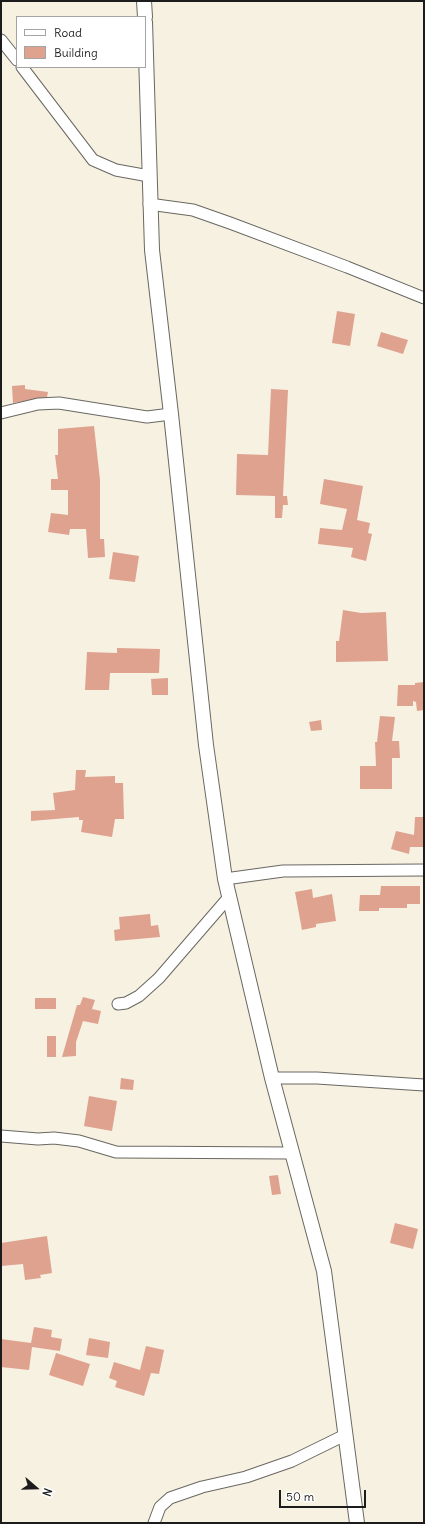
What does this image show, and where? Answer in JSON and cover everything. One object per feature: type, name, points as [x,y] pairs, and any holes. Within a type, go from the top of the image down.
[{"type":"street","points":[[144,1],[145,16]]},
{"type":"street","points":[[1,40],[16,59]]},
{"type":"street","points":[[146,60],[152,250],[206,745],[225,879],[272,1078],[324,1271],[357,1523]]},
{"type":"street","points":[[23,68],[93,160],[116,170],[149,176]]},
{"type":"street","points":[[150,204],[193,210],[347,267],[424,298]]},
{"type":"street","points":[[1,413],[38,404],[60,403],[147,417],[171,414]]},
{"type":"street","points":[[225,879],[283,871],[424,870]]},
{"type":"street","points":[[118,1004],[139,996],[159,978],[229,897]]},
{"type":"street","points":[[272,1078],[317,1078],[424,1085]]},
{"type":"street","points":[[1,1136],[38,1139],[54,1138],[79,1141],[116,1152],[291,1153]]},
{"type":"street","points":[[154,1523],[160,1506],[170,1498],[202,1487],[246,1477],[292,1461],[345,1435]]},
{"type":"building","points":[[337,311],[355,314],[350,346],[332,343]]},
{"type":"building","points":[[381,332],[408,340],[403,354],[377,346]]},
{"type":"building","points":[[25,385],[25,389],[48,392],[47,397],[13,403],[12,386]]},
{"type":"building","points":[[271,389],[288,390],[283,496],[287,496],[288,505],[283,505],[282,518],[275,518],[275,496],[236,495],[237,454],[268,455]]},
{"type":"building","points":[[94,426],[100,480],[100,539],[104,539],[105,557],[88,558],[86,529],[70,529],[69,535],[48,532],[51,513],[68,515],[68,490],[51,490],[51,479],[58,479],[55,455],[58,455],[58,429]]},
{"type":"building","points":[[324,479],[363,486],[357,520],[370,523],[368,533],[372,534],[366,561],[351,557],[353,548],[318,544],[320,528],[342,530],[347,509],[320,504]]},
{"type":"building","points":[[113,552],[139,556],[135,582],[109,579]]},
{"type":"building","points":[[343,610],[361,613],[386,612],[388,661],[336,662],[336,641],[339,641]]},
{"type":"building","points":[[117,648],[160,649],[159,673],[110,673],[109,690],[85,690],[87,652],[117,653]]},
{"type":"building","points":[[168,678],[168,695],[152,695],[151,679]]},
{"type":"building","points":[[424,682],[424,710],[417,711],[416,702],[413,701],[413,706],[397,706],[398,685],[415,685],[415,683]]},
{"type":"building","points":[[380,716],[395,717],[392,741],[399,741],[400,758],[392,758],[392,789],[360,789],[360,766],[376,766],[375,742],[377,742]]},
{"type":"building","points":[[321,720],[322,730],[311,731],[309,722]]},
{"type":"building","points":[[76,770],[86,770],[85,777],[115,776],[115,783],[123,783],[124,819],[115,819],[112,837],[81,832],[83,820],[79,820],[79,817],[31,821],[31,811],[55,810],[53,793],[75,790]]},
{"type":"building","points":[[415,817],[424,817],[424,847],[410,847],[409,854],[391,849],[396,831],[414,835]]},
{"type":"building","points":[[381,886],[420,886],[420,904],[407,904],[407,908],[379,908],[379,911],[359,911],[360,895],[380,895]]},
{"type":"building","points":[[312,889],[313,898],[332,894],[336,921],[316,924],[316,927],[302,930],[295,892]]},
{"type":"building","points":[[150,914],[151,926],[158,925],[160,937],[115,941],[114,930],[120,929],[119,917]]},
{"type":"building","points":[[83,997],[95,1000],[92,1009],[101,1011],[98,1024],[83,1021],[76,1042],[76,1056],[62,1057],[77,1005],[80,1005]]},
{"type":"building","points":[[35,998],[56,998],[56,1009],[35,1009]]},
{"type":"building","points":[[47,1036],[56,1036],[56,1057],[47,1057]]},
{"type":"building","points":[[121,1078],[134,1080],[133,1090],[120,1089]]},
{"type":"building","points":[[89,1096],[117,1101],[112,1131],[84,1126]]},
{"type":"building","points":[[278,1175],[281,1194],[272,1195],[269,1176]]},
{"type":"building","points":[[395,1223],[418,1229],[413,1249],[390,1243]]},
{"type":"building","points":[[47,1236],[52,1273],[40,1275],[41,1278],[25,1280],[23,1264],[1,1266],[1,1243]]},
{"type":"building","points":[[34,1327],[52,1330],[51,1337],[62,1339],[60,1351],[32,1347],[29,1370],[1,1367],[1,1339],[31,1343]]},
{"type":"building","points":[[89,1338],[110,1342],[108,1358],[86,1355]]},
{"type":"building","points":[[146,1346],[164,1350],[159,1374],[151,1373],[144,1396],[115,1387],[117,1381],[109,1378],[114,1362],[140,1370]]},
{"type":"building","points":[[56,1353],[90,1364],[83,1386],[49,1375]]}]
